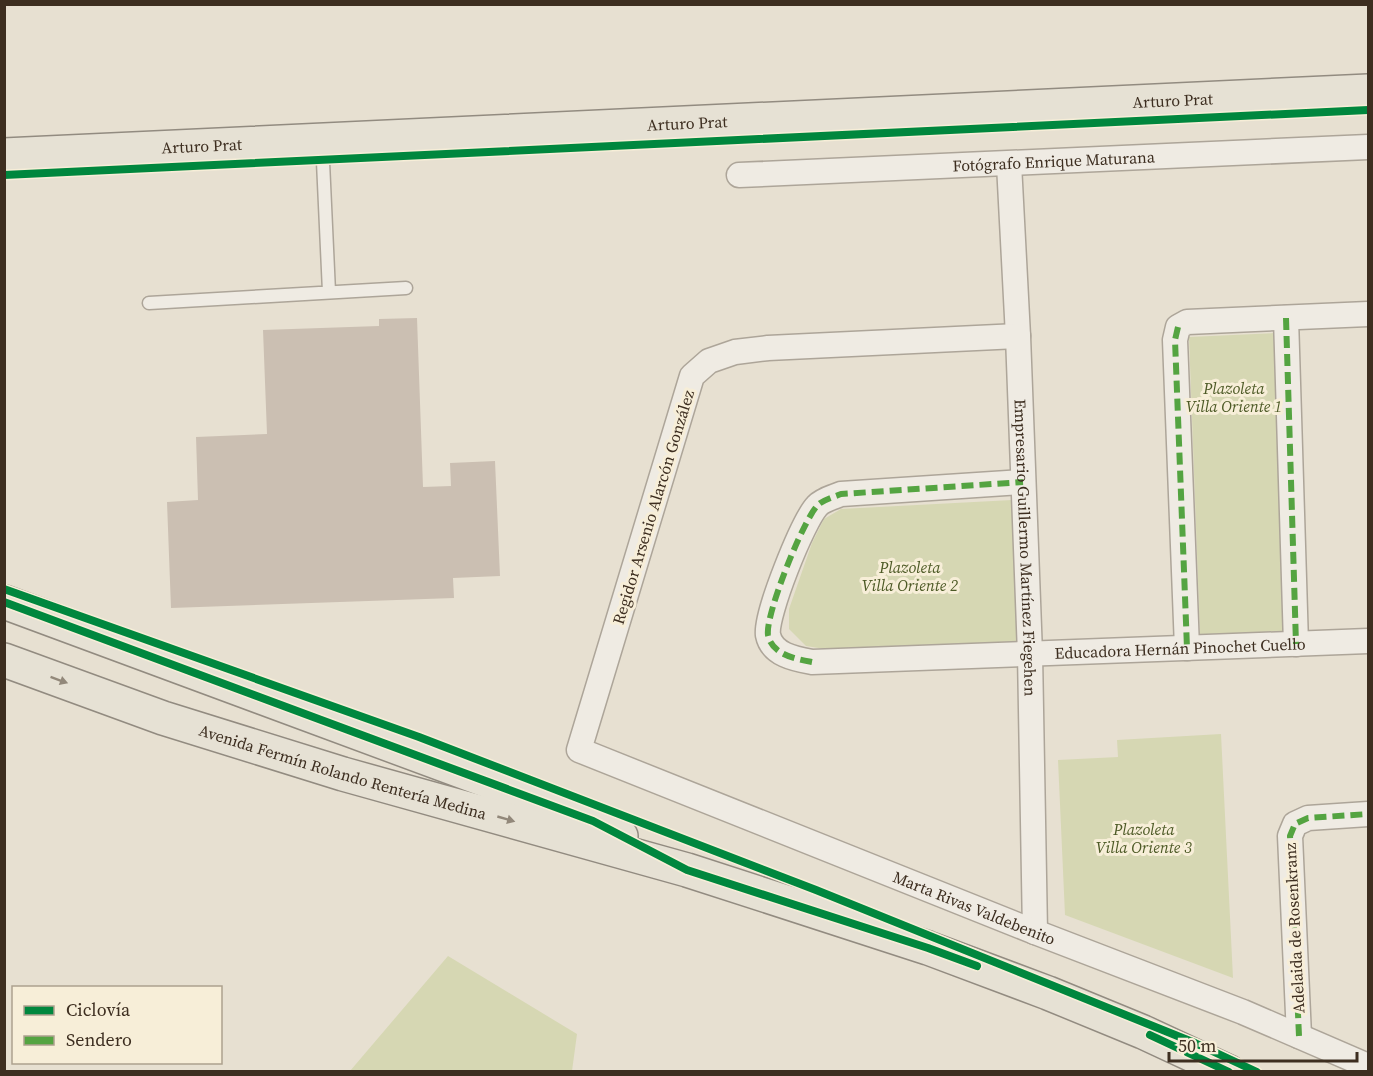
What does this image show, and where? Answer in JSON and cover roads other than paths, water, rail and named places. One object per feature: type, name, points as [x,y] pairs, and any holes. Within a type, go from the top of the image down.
[{"type":"main road","name":"Arturo Prat","points":[[4,155],[1368,91]]},
{"type":"main road","points":[[4,176],[75,151]]},
{"type":"main road","name":"Avenida Fermín Rolando Rentería Medina","points":[[4,602],[584,818],[687,870]]},
{"type":"main road","name":"Avenida Fermín Rolando Rentería Medina","points":[[4,660],[163,718],[343,774],[687,870],[928,948],[1058,997],[1229,1071]]},
{"type":"street","name":"Fotógrafo Enrique Maturana","points":[[739,175],[1368,147]]},
{"type":"street","name":"Empresario Guillermo Martínez Fiegehen","points":[[1009,164],[1030,654],[1035,932]]},
{"type":"street","points":[[1187,648],[1174,340],[1178,327],[1187,321],[1368,314]]},
{"type":"street","points":[[1286,318],[1296,644]]},
{"type":"street","name":"Regidor Arsenio Alarcón González","points":[[579,750],[692,376],[709,361],[735,352],[768,348],[1018,336]]},
{"type":"street","name":"Educadora Hernán Pinochet Cuello","points":[[1023,482],[841,494],[817,505],[801,532],[770,619],[768,635],[775,647],[787,657],[812,662],[1368,641]]},
{"type":"street","name":"Marta Rivas Valdebenito","points":[[579,750],[1299,1036],[1368,1066]]},
{"type":"street","name":"Adelaida de Rosenkranz","points":[[1299,1036],[1290,836],[1295,824],[1308,818],[1368,814]]},
{"type":"lane","points":[[322,140],[329,292]]},
{"type":"lane","points":[[148,303],[406,288]]},
{"type":"park label","name":"Plazoleta Villa Oriente 1","points":[[1234,397]]},
{"type":"park label","name":"Plazoleta Villa Oriente 2","points":[[910,576]]},
{"type":"park label","name":"Plazoleta Villa Oriente 3","points":[[1144,838]]}]
